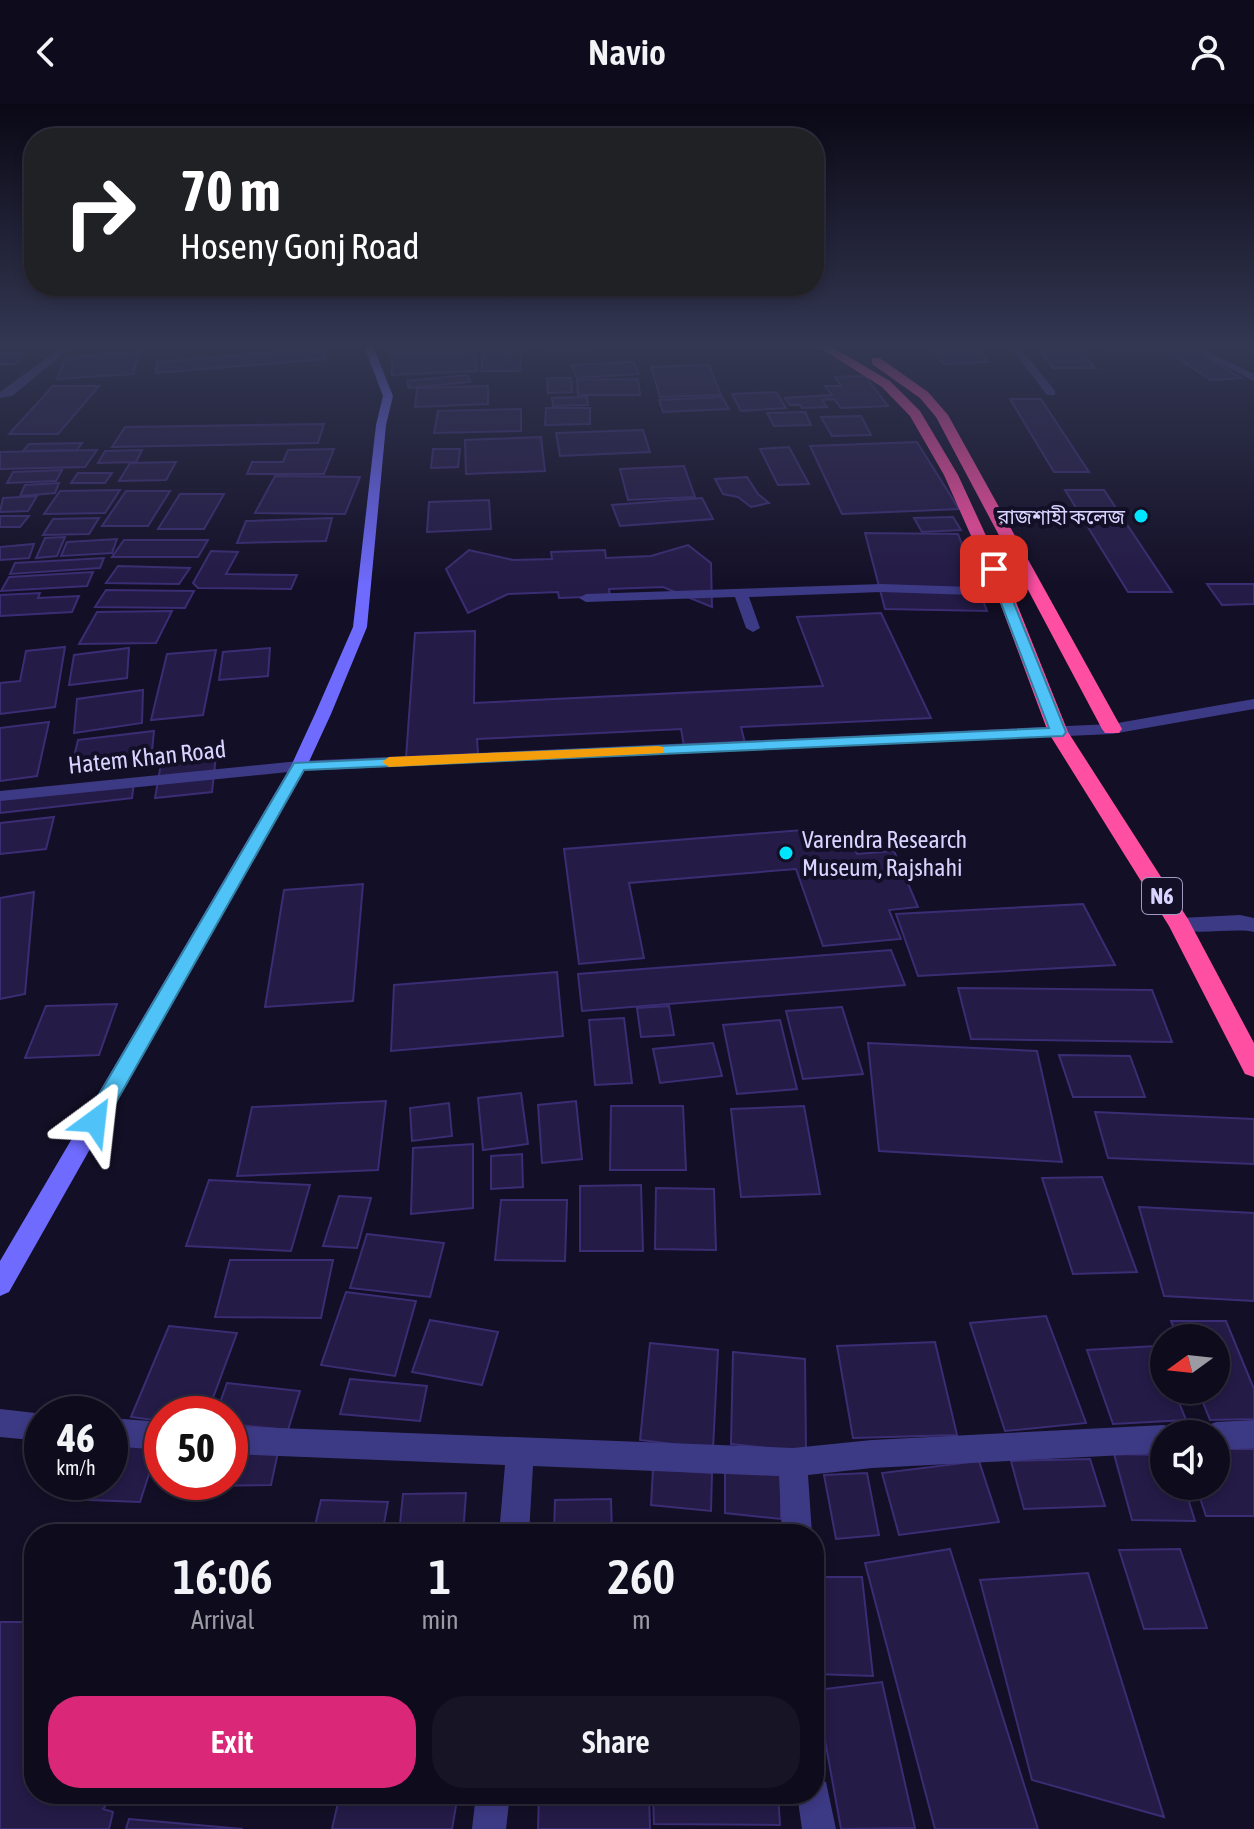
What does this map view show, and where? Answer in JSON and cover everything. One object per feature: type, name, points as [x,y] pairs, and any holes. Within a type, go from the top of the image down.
[{"type":"highway","name":"N6","points":[[922,426],[951,475],[1004,592],[1058,732],[1180,925],[1254,1067]]},
{"type":"highway","points":[[948,426],[1112,729]]},
{"type":"main road","points":[[0,1284],[299,766],[360,627],[381,426]]},
{"type":"street","points":[[586,598],[881,588],[1004,592]]},
{"type":"street","points":[[740,592],[753,628]]},
{"type":"street","name":"Hatem Khan Road","points":[[0,796],[299,766],[1112,729],[1254,704]]},
{"type":"street","points":[[1180,925],[1240,922],[1254,925]]},
{"type":"street","points":[[0,1423],[24,1425]]},
{"type":"street","points":[[1230,1435],[1254,1434]]},
{"type":"street","points":[[248,1441],[793,1462],[872,1454],[1150,1440]]},
{"type":"street","points":[[515,1524],[520,1453]]},
{"type":"street","points":[[793,1462],[796,1524]]},
{"type":"street","points":[[489,1829],[492,1804]]},
{"type":"street","points":[[815,1804],[819,1829]]},
{"type":"building","points":[[16,426],[64,426],[58,434],[9,434]]},
{"type":"building","points":[[323,426],[318,443],[112,447],[125,427]]},
{"type":"building","points":[[435,426],[521,426],[521,431],[434,433]]},
{"type":"building","points":[[826,426],[867,426],[871,435],[832,436]]},
{"type":"building","points":[[1027,426],[1059,426],[1089,472],[1054,472]]},
{"type":"building","points":[[643,430],[650,452],[560,456],[556,433]]},
{"type":"building","points":[[541,437],[545,471],[466,474],[465,440]]},
{"type":"building","points":[[917,442],[959,509],[842,514],[810,446]]},
{"type":"building","points":[[82,443],[77,450],[23,451],[29,444]]},
{"type":"building","points":[[789,447],[809,484],[778,485],[760,449]]},
{"type":"building","points":[[334,449],[324,474],[247,474],[252,462],[283,462],[288,450]]},
{"type":"building","points":[[433,449],[460,449],[458,467],[431,468]]},
{"type":"building","points":[[97,450],[85,467],[0,469],[0,452]]},
{"type":"building","points":[[142,450],[136,462],[98,463],[105,451]]},
{"type":"building","points":[[176,462],[166,480],[119,481],[130,463]]},
{"type":"building","points":[[684,466],[695,497],[628,500],[620,469]]},
{"type":"building","points":[[62,470],[56,481],[7,483],[13,472]]},
{"type":"building","points":[[78,473],[112,473],[105,483],[71,483]]},
{"type":"building","points":[[275,476],[360,477],[345,514],[255,513]]},
{"type":"building","points":[[747,477],[758,494],[769,503],[751,507],[738,497],[723,494],[715,479]]},
{"type":"building","points":[[59,483],[55,493],[20,496],[25,485]]},
{"type":"building","points":[[120,490],[105,513],[44,514],[60,491]]},
{"type":"building","points":[[1065,490],[1104,490],[1172,592],[1128,592]]},
{"type":"building","points":[[126,491],[170,491],[148,526],[102,526]]},
{"type":"building","points":[[180,494],[224,494],[204,529],[158,529]]},
{"type":"building","points":[[37,496],[28,511],[0,512],[3,498]]},
{"type":"building","points":[[702,498],[713,519],[620,526],[612,505]]},
{"type":"building","points":[[489,500],[491,529],[427,532],[429,502]]},
{"type":"building","points":[[0,516],[29,516],[20,527],[0,527]]},
{"type":"building","points":[[953,517],[961,530],[922,532],[914,518]]},
{"type":"building","points":[[99,518],[89,534],[43,535],[53,519]]},
{"type":"building","points":[[332,518],[326,541],[237,543],[246,521]]},
{"type":"building","points":[[865,533],[958,534],[987,611],[885,609]]},
{"type":"building","points":[[65,537],[57,556],[36,558],[45,538]]},
{"type":"building","points":[[117,539],[112,553],[61,556],[67,542]]},
{"type":"building","points":[[124,540],[208,540],[198,557],[112,557]]},
{"type":"building","points":[[34,544],[29,558],[0,560],[0,547]]},
{"type":"building","points":[[688,545],[711,563],[712,607],[663,587],[609,589],[610,596],[559,598],[558,592],[508,594],[468,613],[446,569],[469,550],[513,560],[552,559],[551,552],[605,550],[606,558],[651,556]]},
{"type":"building","points":[[211,551],[238,552],[226,574],[297,575],[291,589],[198,588],[193,583]]},
{"type":"building","points":[[104,558],[100,568],[10,574],[15,563]]},
{"type":"building","points":[[118,566],[190,568],[179,584],[106,583]]},
{"type":"building","points":[[93,572],[87,586],[1,591],[9,577]]},
{"type":"building","points":[[1207,584],[1254,584],[1254,604],[1222,605]]},
{"type":"building","points":[[106,590],[194,591],[185,608],[95,607]]},
{"type":"building","points":[[40,593],[38,598],[79,596],[72,612],[0,616],[0,595]]},
{"type":"building","points":[[172,611],[156,643],[79,644],[97,612]]},
{"type":"building","points":[[881,613],[931,718],[741,727],[745,743],[684,746],[681,729],[477,739],[478,754],[406,758],[415,633],[475,631],[474,703],[823,686],[797,617]]},
{"type":"building","points":[[65,647],[55,707],[0,714],[0,683],[20,681],[26,651]]},
{"type":"building","points":[[129,648],[127,678],[69,685],[74,655]]},
{"type":"building","points":[[270,648],[268,676],[219,680],[223,652]]},
{"type":"building","points":[[216,650],[203,715],[151,720],[167,654]]},
{"type":"building","points":[[143,690],[142,723],[74,733],[77,699]]},
{"type":"building","points":[[49,722],[37,776],[0,781],[0,728]]},
{"type":"building","points":[[154,731],[152,751],[73,761],[78,740]]},
{"type":"building","points":[[217,746],[212,792],[155,798],[163,752]]},
{"type":"building","points":[[134,782],[132,798],[0,813],[0,798]]},
{"type":"building","points":[[54,817],[46,849],[0,854],[0,823]]},
{"type":"building","points":[[803,830],[805,836],[848,832],[857,854],[894,851],[918,907],[889,910],[901,939],[823,946],[796,869],[629,883],[644,958],[579,964],[564,849]]},
{"type":"building","points":[[363,884],[353,1001],[265,1007],[284,890]]},
{"type":"building","points":[[34,892],[25,994],[0,999],[0,898]]},
{"type":"building","points":[[1083,904],[1115,965],[918,976],[896,914]]},
{"type":"building","points":[[891,950],[905,985],[582,1011],[578,974]]},
{"type":"building","points":[[557,972],[563,1036],[391,1051],[394,985]]},
{"type":"building","points":[[958,988],[1152,990],[1172,1042],[971,1039]]},
{"type":"building","points":[[117,1004],[99,1055],[25,1058],[46,1006]]},
{"type":"building","points":[[669,1006],[674,1035],[641,1037],[637,1008]]},
{"type":"building","points":[[842,1007],[863,1074],[803,1079],[786,1011]]},
{"type":"building","points":[[624,1018],[632,1083],[595,1085],[589,1020]]},
{"type":"building","points":[[780,1020],[797,1089],[737,1094],[723,1025]]},
{"type":"building","points":[[713,1043],[722,1076],[660,1083],[653,1049]]},
{"type":"building","points":[[868,1043],[1037,1051],[1062,1162],[879,1151]]},
{"type":"building","points":[[1059,1055],[1130,1056],[1145,1097],[1073,1097]]},
{"type":"building","points":[[521,1093],[528,1144],[483,1150],[478,1098]]},
{"type":"building","points":[[386,1101],[378,1170],[237,1176],[252,1107]]},
{"type":"building","points":[[576,1101],[582,1159],[542,1163],[538,1105]]},
{"type":"building","points":[[449,1103],[452,1136],[412,1141],[410,1108]]},
{"type":"building","points":[[611,1106],[683,1106],[686,1170],[610,1170]]},
{"type":"building","points":[[804,1106],[820,1194],[741,1197],[731,1109]]},
{"type":"building","points":[[1095,1112],[1254,1119],[1254,1164],[1108,1158]]},
{"type":"building","points":[[473,1144],[473,1208],[411,1214],[413,1148]]},
{"type":"building","points":[[522,1154],[523,1187],[491,1189],[491,1156]]},
{"type":"building","points":[[1102,1177],[1137,1272],[1073,1274],[1042,1178]]},
{"type":"building","points":[[209,1180],[310,1185],[291,1251],[186,1246]]},
{"type":"building","points":[[641,1185],[643,1251],[580,1251],[580,1186]]},
{"type":"building","points":[[656,1188],[714,1189],[716,1250],[655,1249]]},
{"type":"building","points":[[339,1196],[371,1198],[357,1248],[323,1246]]},
{"type":"building","points":[[501,1200],[567,1200],[565,1261],[495,1260]]},
{"type":"building","points":[[1139,1207],[1254,1213],[1254,1301],[1164,1296]]},
{"type":"building","points":[[367,1234],[444,1243],[430,1297],[350,1288]]},
{"type":"building","points":[[230,1260],[333,1260],[321,1318],[215,1317]]},
{"type":"building","points":[[346,1292],[416,1301],[395,1376],[321,1365]]},
{"type":"building","points":[[1046,1316],[1086,1423],[1005,1431],[970,1323]]},
{"type":"building","points":[[430,1320],[498,1332],[482,1385],[412,1372]]},
{"type":"building","points":[[1171,1321],[1226,1321],[1227,1324],[1172,1324]]},
{"type":"building","points":[[169,1326],[237,1333],[214,1396],[144,1396],[144,1419],[131,1417]]},
{"type":"building","points":[[1230,1331],[1254,1389],[1254,1419],[1210,1420],[1204,1404],[1230,1404]]},
{"type":"building","points":[[935,1342],[957,1435],[853,1438],[837,1346]]},
{"type":"building","points":[[650,1343],[718,1350],[713,1449],[640,1440]]},
{"type":"building","points":[[1150,1346],[1150,1404],[1180,1404],[1186,1420],[1113,1424],[1087,1350]]},
{"type":"building","points":[[733,1352],[805,1359],[806,1452],[731,1444]]},
{"type":"building","points":[[350,1379],[427,1386],[420,1421],[340,1414]]},
{"type":"building","points":[[227,1383],[300,1391],[288,1430],[248,1426],[248,1396],[222,1396]]},
{"type":"building","points":[[128,1445],[144,1445],[144,1490],[140,1502],[89,1500],[128,1500]]},
{"type":"building","points":[[1230,1449],[1254,1449],[1254,1516],[1206,1516],[1201,1500],[1230,1500]]},
{"type":"building","points":[[248,1452],[278,1452],[271,1485],[248,1485]]},
{"type":"building","points":[[1114,1454],[1150,1455],[1150,1500],[1188,1500],[1195,1521],[1132,1520]]},
{"type":"building","points":[[1090,1459],[1105,1506],[1024,1509],[1011,1461]]},
{"type":"building","points":[[979,1461],[999,1522],[899,1535],[882,1473]]},
{"type":"building","points":[[653,1469],[712,1473],[711,1511],[651,1505]]},
{"type":"building","points":[[725,1471],[781,1475],[781,1519],[725,1513]]},
{"type":"building","points":[[867,1473],[879,1535],[836,1539],[824,1475]]},
{"type":"building","points":[[466,1493],[464,1524],[400,1524],[403,1494]]},
{"type":"building","points":[[611,1499],[612,1524],[554,1524],[555,1500]]},
{"type":"building","points":[[321,1500],[388,1502],[384,1524],[315,1524]]},
{"type":"building","points":[[950,1549],[1038,1829],[935,1829],[865,1563]]},
{"type":"building","points":[[1180,1549],[1207,1628],[1144,1629],[1119,1550]]},
{"type":"building","points":[[1088,1573],[1164,1817],[1032,1780],[980,1580]]},
{"type":"building","points":[[824,1577],[862,1577],[873,1676],[824,1674]]},
{"type":"building","points":[[0,1622],[24,1622],[24,1804],[107,1804],[103,1809],[113,1812],[109,1829],[0,1829]]},
{"type":"building","points":[[882,1682],[915,1828],[841,1829],[824,1734],[824,1689]]},
{"type":"building","points":[[338,1804],[456,1804],[452,1829],[332,1829]]},
{"type":"building","points":[[539,1804],[649,1804],[650,1829],[538,1829]]},
{"type":"building","points":[[653,1804],[779,1804],[780,1825],[654,1824]]},
{"type":"building","points":[[129,1819],[243,1829],[126,1829]]},
{"type":"slow traffic","points":[[389,762],[658,750]]},
{"type":"place","name":"রাজশাহী কলেজ","points":[[1141,516]]},
{"type":"place","name":"Varendra Research Museum, Rajshahi","points":[[786,853]]},
{"type":"route","points":[[95,1121],[299,766],[1058,732],[994,569]]}]
